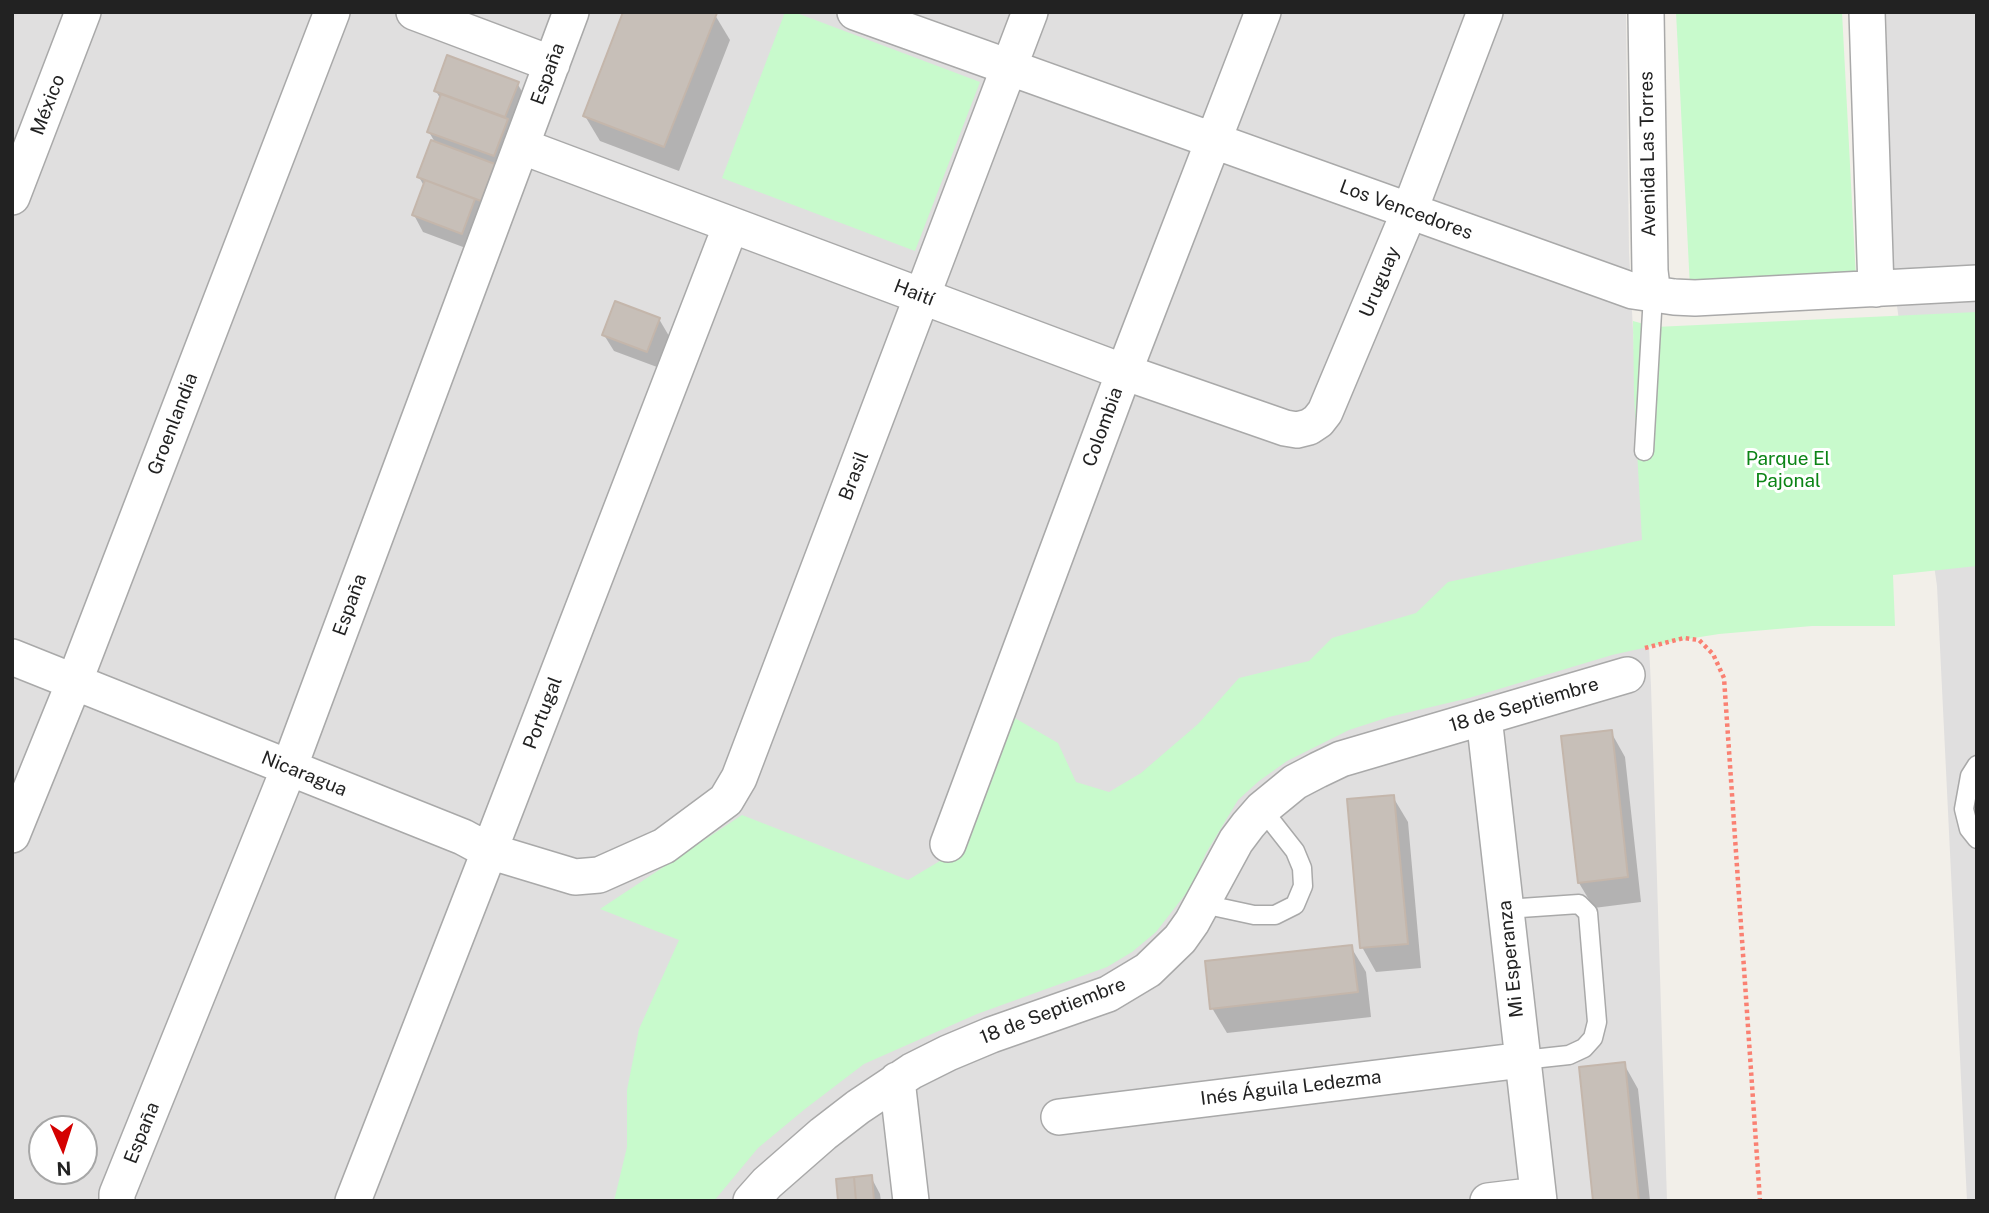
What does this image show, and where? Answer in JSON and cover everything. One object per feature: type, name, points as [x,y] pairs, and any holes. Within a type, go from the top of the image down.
[{"type":"street","name":"México","points":[[12,197],[83,12]]},
{"type":"street","name":"Groenlandia","points":[[12,835],[75,680],[332,12]]},
{"type":"street","points":[[414,12],[552,64]]},
{"type":"street","name":"España","points":[[117,1197],[289,768],[571,12]]},
{"type":"street","name":"Los Vencedores","points":[[855,12],[1616,286],[1653,295],[1695,298],[1977,283]]},
{"type":"street","name":"Brasil","points":[[600,875],[664,846],[726,800],[739,778],[1030,12]]},
{"type":"street","name":"Colombia","points":[[948,844],[1124,372],[1263,12]]},
{"type":"street","name":"Uruguay","points":[[1309,428],[1325,412],[1409,212],[1485,12]]},
{"type":"street","name":"Avenida Las Torres","points":[[1646,12],[1650,271],[1653,295]]},
{"type":"street","points":[[1867,12],[1876,289]]},
{"type":"street","name":"Haití","points":[[521,146],[1124,372],[1285,428],[1309,428]]},
{"type":"street","name":"Portugal","points":[[353,1201],[731,225]]},
{"type":"street","name":"Nicaragua","points":[[12,657],[463,837],[489,851],[575,877],[600,875]]},
{"type":"street","name":"18 de Septiembre","points":[[754,1199],[767,1183],[823,1134],[897,1080],[959,1048],[1108,994],[1148,970],[1180,939],[1203,904],[1236,841],[1262,809],[1295,782],[1341,759],[1484,717],[1634,662]]},
{"type":"street","name":"Mi Esperanza","points":[[1484,717],[1538,1198]]},
{"type":"street","name":"Inés Águila Ledezma","points":[[1059,1117],[1523,1060]]},
{"type":"street","points":[[897,1080],[911,1201]]},
{"type":"street","points":[[1488,1201],[1538,1198]]},
{"type":"lane","points":[[1644,451],[1653,295]]},
{"type":"lane","points":[[1977,765],[1970,776],[1964,808],[1969,829],[1977,839]]},
{"type":"lane","points":[[1203,904],[1254,915],[1275,915],[1295,905],[1303,886],[1302,868],[1295,851],[1262,809]]},
{"type":"lane","points":[[1506,909],[1579,904],[1588,913],[1597,1023],[1592,1038],[1584,1048],[1569,1055],[1523,1060]]},
{"type":"path","points":[[1634,662],[1684,638],[1699,640],[1713,654],[1724,678],[1760,1201]]},
{"type":"shaded area","points":[[12,12],[1626,12],[1629,252],[1651,686],[1667,1201],[12,1201]]},
{"type":"shaded area","points":[[1886,12],[1977,12],[1977,1201],[1967,1201],[1937,586],[1891,264]]},
{"type":"green space","points":[[785,12],[794,12],[980,82],[915,251],[722,178]]},
{"type":"green space","points":[[1676,12],[1842,12],[1856,279],[1690,288]]},
{"type":"green space","name":"Parque El Pajonal","points":[[1977,312],[1977,566],[1893,575],[1895,626],[1812,626],[1719,634],[1675,641],[1612,655],[1469,698],[1389,717],[1349,730],[1287,761],[1238,800],[1206,853],[1191,887],[1156,932],[1132,952],[1107,967],[977,1014],[864,1064],[758,1148],[714,1201],[614,1201],[627,1147],[627,1090],[639,1029],[679,940],[600,909],[742,815],[908,880],[960,849],[1013,717],[1058,743],[1076,782],[1109,792],[1141,773],[1198,724],[1239,678],[1309,661],[1332,638],[1416,613],[1448,582],[1642,540],[1633,321],[1655,327]]},
{"type":"building","points":[[623,12],[717,13],[664,147],[583,116]]},
{"type":"building","points":[[447,55],[519,82],[505,117],[434,91]]},
{"type":"building","points":[[441,94],[508,119],[494,156],[427,132]]},
{"type":"building","points":[[431,140],[495,164],[481,201],[417,177]]},
{"type":"building","points":[[425,180],[475,199],[462,234],[412,215]]},
{"type":"building","points":[[615,301],[660,318],[647,352],[602,335]]},
{"type":"building","points":[[1612,730],[1628,877],[1578,883],[1561,736]]},
{"type":"building","points":[[1394,795],[1408,944],[1360,948],[1347,799]]},
{"type":"building","points":[[1352,945],[1358,992],[1210,1009],[1205,961]]},
{"type":"building","points":[[1625,1062],[1639,1201],[1593,1201],[1579,1067]]},
{"type":"building","points":[[872,1175],[874,1201],[856,1201],[854,1177]]},
{"type":"building","points":[[854,1177],[856,1201],[838,1201],[836,1179]]}]
